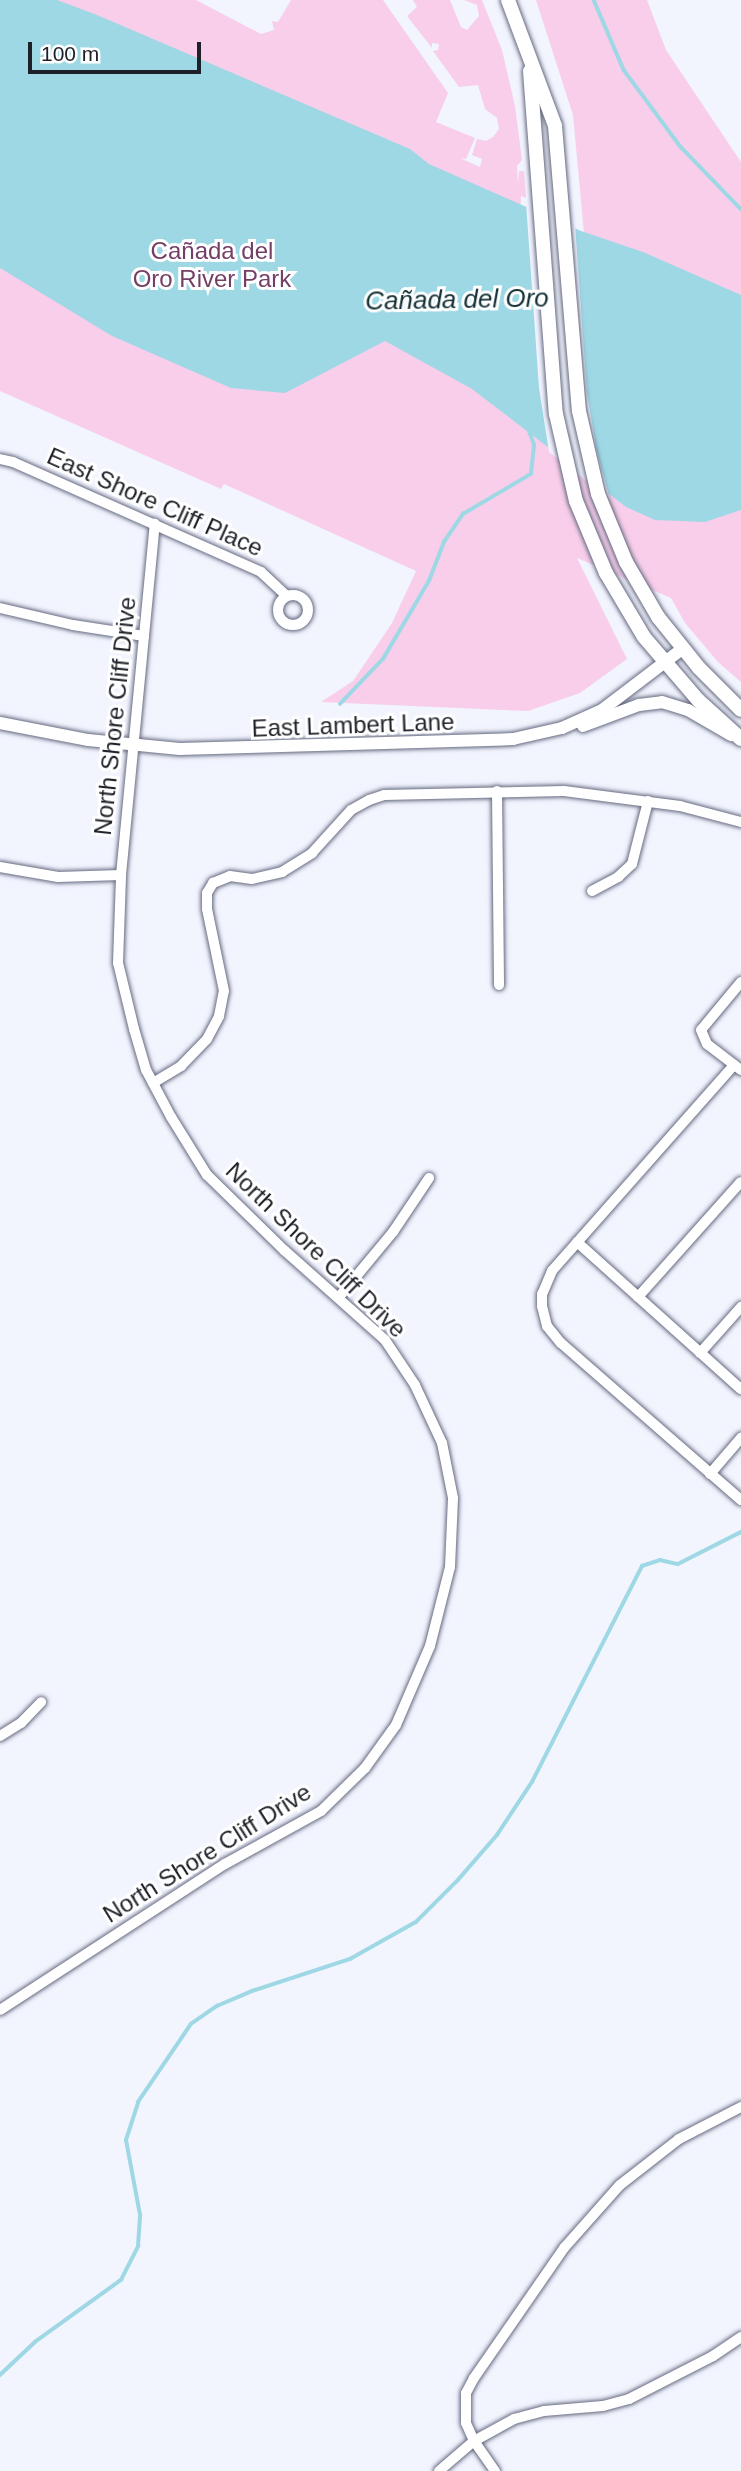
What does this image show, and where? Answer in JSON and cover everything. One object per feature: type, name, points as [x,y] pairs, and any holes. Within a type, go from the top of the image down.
[{"type":"main road","points":[[508,0],[555,126],[577,391],[587,456],[619,548],[639,586],[678,643],[741,710]]},
{"type":"main road","points":[[526,49],[534,111],[536,176],[556,414],[565,461],[593,547],[644,637],[698,700],[741,740]]},
{"type":"street","name":"East Shore Cliff Place","points":[[0,459],[261,572],[287,596]]},
{"type":"street","name":"North Shore Cliff Drive","points":[[0,2010],[225,1864],[321,1811],[365,1768],[396,1726],[430,1646],[450,1567],[453,1497],[442,1443],[415,1385],[385,1340],[285,1251],[207,1175],[146,1070],[118,964],[121,875],[155,524]]},
{"type":"street","points":[[0,608],[73,625],[144,636]]},
{"type":"street","name":"East Lambert Lane","points":[[0,723],[133,746],[209,749],[465,743],[527,737],[562,728],[613,704],[665,663],[678,643]]},
{"type":"street","points":[[562,728],[588,725],[639,705],[662,702],[688,710],[741,740]]},
{"type":"street","points":[[497,791],[499,985]]},
{"type":"street","points":[[153,1083],[181,1066],[207,1040],[219,1016],[224,991],[207,909],[207,893],[214,883],[230,876],[252,878],[282,872],[312,853],[351,810],[384,795],[564,791],[648,801],[741,822]]},
{"type":"street","points":[[592,891],[618,877],[632,864],[648,801]]},
{"type":"street","points":[[0,867],[58,877],[121,875]]},
{"type":"street","points":[[741,982],[701,1030],[701,1037],[707,1044],[737,1068],[577,1242],[552,1271],[542,1294],[544,1316],[553,1335],[741,1500]]},
{"type":"street","points":[[339,1297],[393,1233],[429,1178]]},
{"type":"street","points":[[638,1297],[741,1182]]},
{"type":"street","points":[[577,1242],[741,1390]]},
{"type":"street","points":[[700,1353],[741,1307]]},
{"type":"street","points":[[710,1474],[741,1438]]},
{"type":"street","points":[[0,1736],[21,1723],[41,1702]]},
{"type":"street","points":[[495,2471],[474,2441],[464,2409],[466,2393],[564,2248],[620,2185],[648,2160],[679,2139],[741,2107]]},
{"type":"street","points":[[439,2471],[474,2441],[514,2419],[544,2411],[603,2406],[629,2399],[713,2356],[741,2337]]},
{"type":"green space","name":"Cañada del Oro River Park","points":[[0,0],[196,0],[261,34],[274,30],[272,21],[278,22],[291,0],[383,0],[448,93],[436,122],[475,138],[466,159],[460,158],[480,167],[482,159],[472,155],[477,139],[486,141],[493,137],[499,129],[497,118],[485,109],[478,85],[459,87],[433,51],[438,50],[439,44],[432,43],[432,48],[407,16],[417,7],[413,0],[450,0],[461,27],[467,30],[479,16],[477,5],[464,0],[482,0],[502,50],[515,106],[522,160],[517,166],[518,185],[519,171],[524,171],[526,198],[521,196],[520,220],[592,319],[573,115],[536,0],[647,0],[666,50],[741,162],[741,682],[718,662],[685,623],[671,598],[577,558],[627,659],[580,693],[528,711],[321,702],[353,681],[392,623],[416,571],[224,484],[221,489],[0,391]]},
{"type":"water","name":"Cañada del Oro","points":[[0,0],[57,0],[97,15],[410,149],[429,164],[581,231],[643,252],[741,295],[741,510],[705,522],[655,520],[626,507],[472,389],[385,341],[285,393],[231,388],[112,336],[0,268]]},
{"type":"pier","points":[[526,203],[575,224],[587,393],[597,452],[610,499],[549,452],[539,388]]},
{"type":"waterway","points":[[594,0],[624,70],[681,147],[741,209]]},
{"type":"waterway","points":[[340,704],[383,659],[429,581],[444,542],[463,514],[531,474],[534,445],[529,431]]},
{"type":"waterway","points":[[0,2375],[35,2342],[121,2280],[138,2246],[140,2215],[126,2140],[138,2102],[191,2024],[217,2006],[252,1991],[350,1959],[416,1922],[458,1880],[497,1835],[532,1782],[642,1566],[660,1560],[678,1564],[741,1532]]}]
